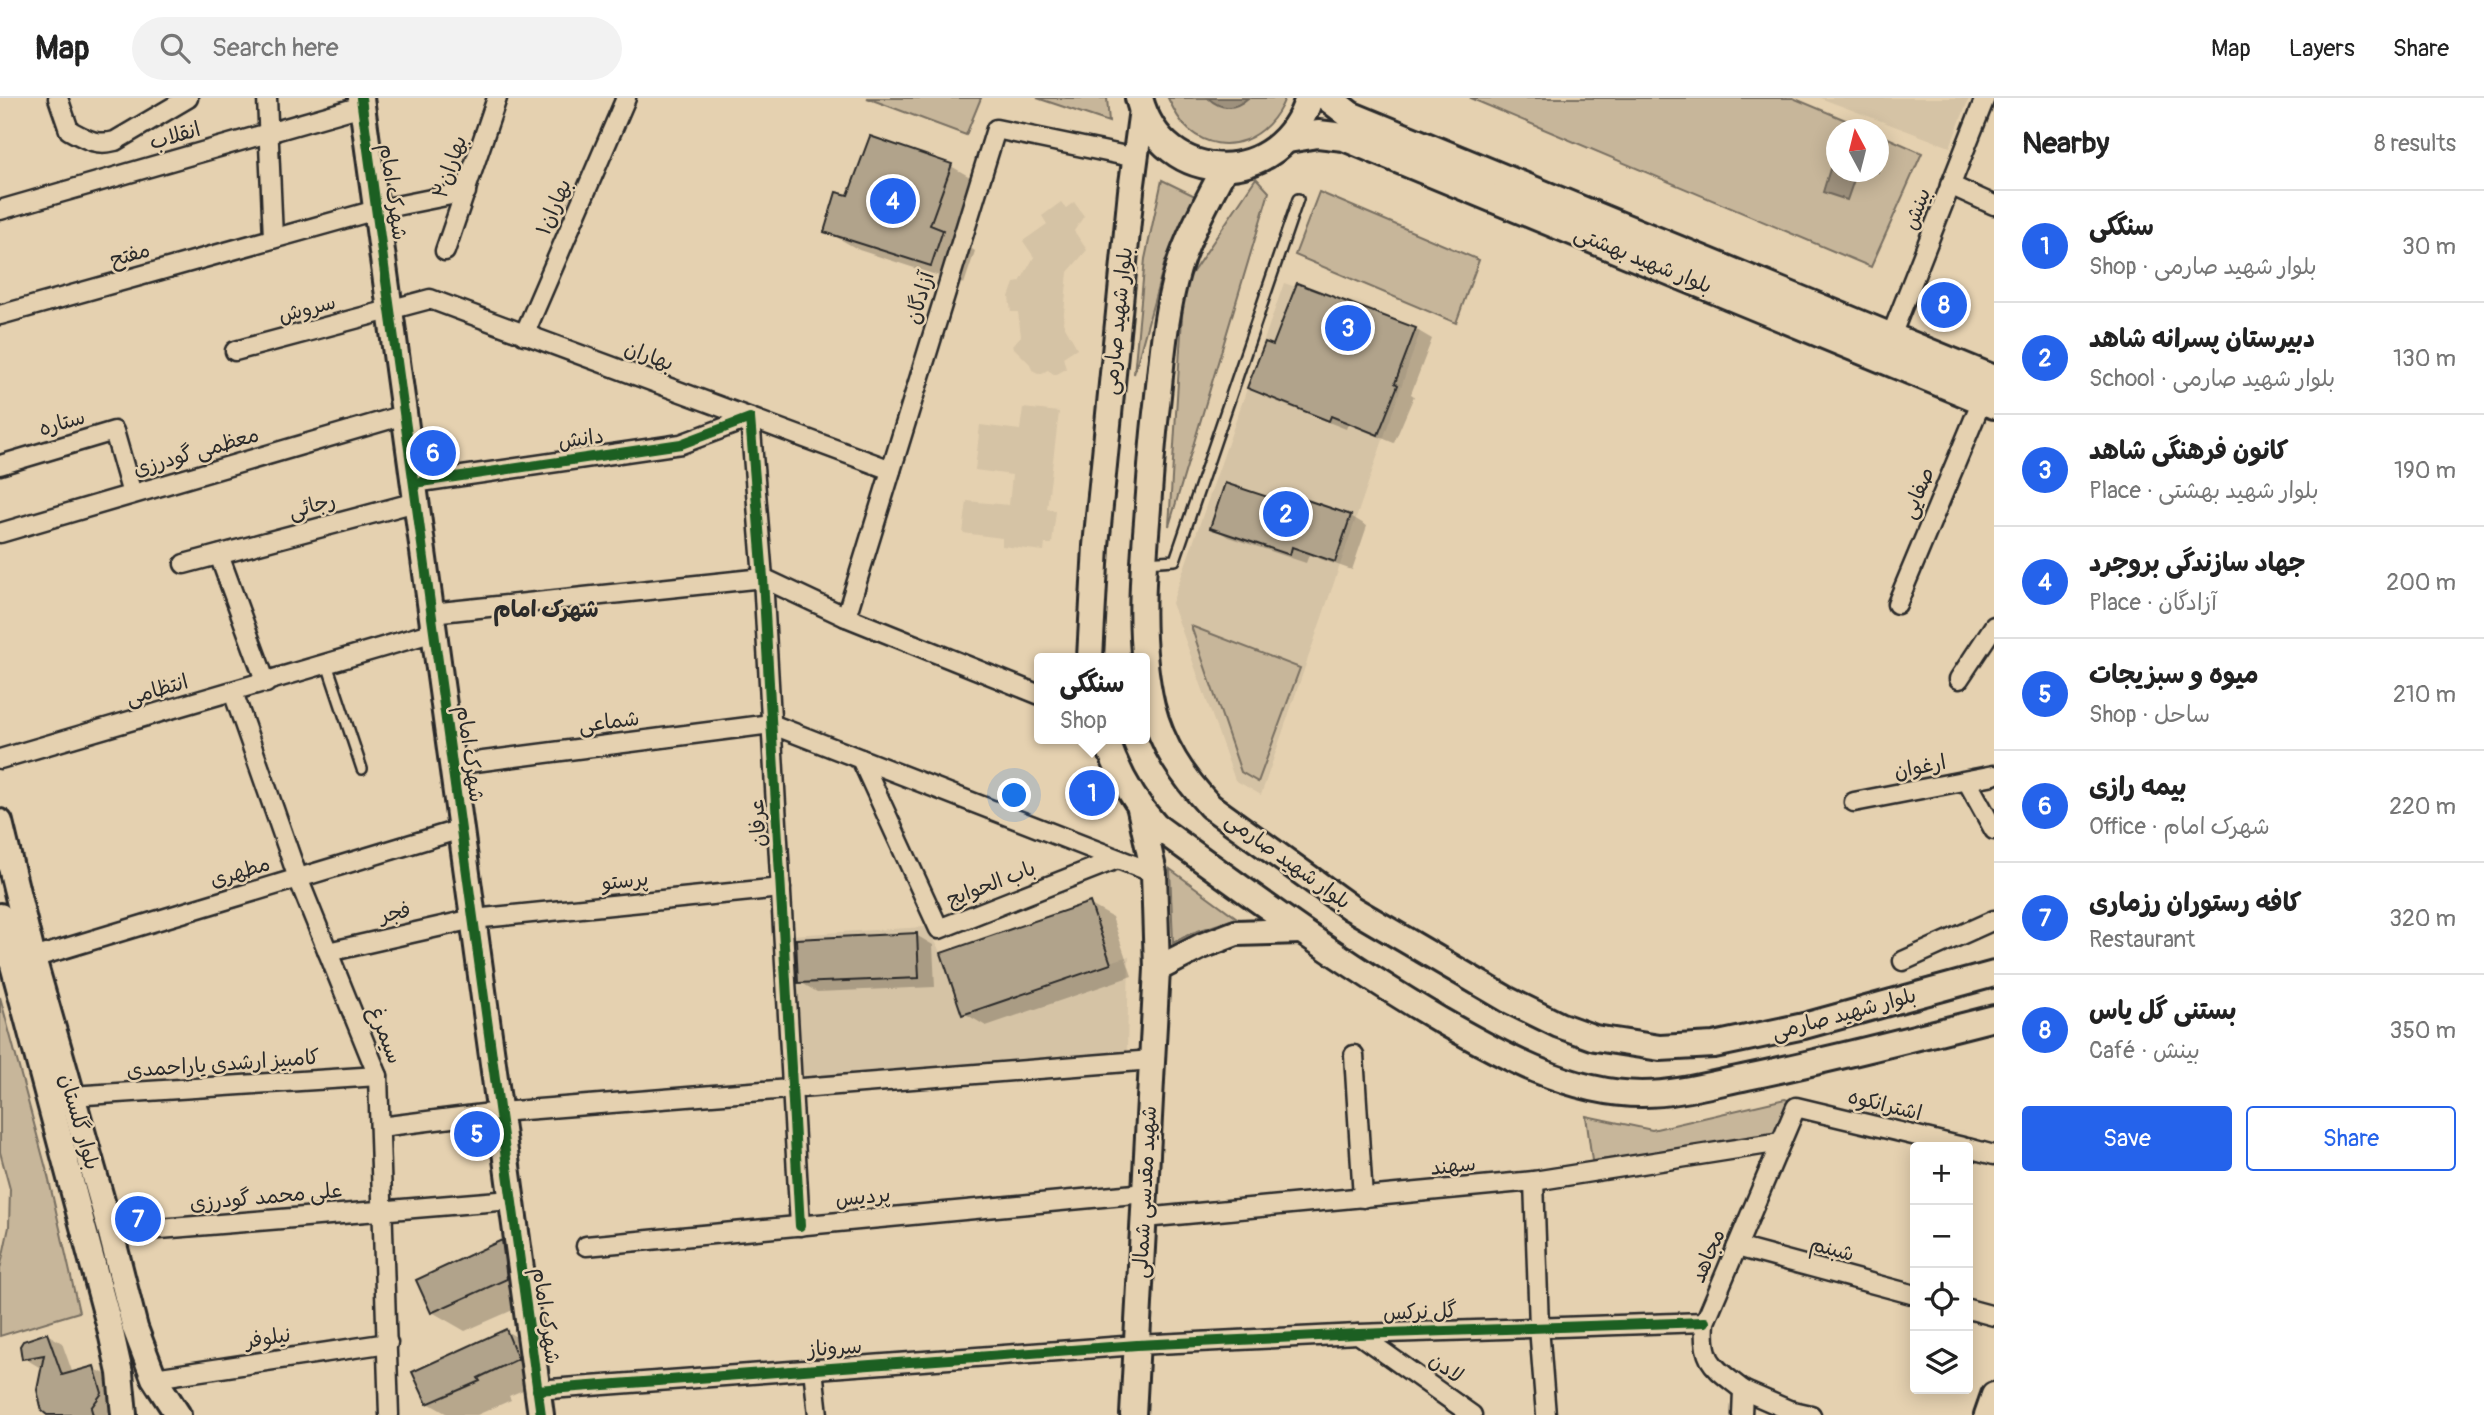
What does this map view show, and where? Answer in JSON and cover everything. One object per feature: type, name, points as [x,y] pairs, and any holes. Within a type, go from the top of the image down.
[{"type":"main road","points":[[1141,104],[1155,133],[1174,152],[1198,163],[1225,167],[1248,164],[1270,154],[1288,139],[1301,120],[1308,98]]},
{"type":"main road","name":"بلوار شهید بهشتی","points":[[1328,98],[1350,115],[1891,337],[1990,395]]},
{"type":"main road","name":"شهرک امام","points":[[362,102],[541,1415]]},
{"type":"main road","name":"بلوار شهید صارمی","points":[[1090,653],[1096,546],[1141,104]]},
{"type":"main road","name":"بلوار شهید بهشتی","points":[[1288,139],[1318,134],[1344,137],[1990,395]]},
{"type":"main road","name":"بلوار شهید صارمی","points":[[1144,653],[1144,563],[1152,442],[1167,318],[1178,269],[1193,230],[1225,167]]},
{"type":"main road","name":"بلوار شهید صارمی","points":[[1150,694],[1165,744],[1191,786],[1210,806],[1352,908],[1508,1000],[1542,1018],[1595,1038],[1660,1048],[1690,1048],[1736,1042],[1994,974]]},
{"type":"main road","name":"بلوار شهید صارمی","points":[[1108,744],[1123,780],[1139,808],[1156,826],[1300,931],[1413,1004],[1492,1049],[1548,1074],[1584,1086],[1615,1092],[1662,1093],[1814,1064],[1994,1018]]},
{"type":"main road","name":"شهید مقدسی شمالی","points":[[1133,1415],[1157,969],[1154,873],[1139,808]]},
{"type":"main road","name":"بلوار گلستان","points":[[0,822],[33,958],[111,1233],[135,1328],[154,1378],[178,1415]]},
{"type":"main road","name":"بلوار گلستان","points":[[0,916],[110,1328],[120,1373],[124,1415]]},
{"type":"main road","points":[[1157,969],[1202,946],[1236,933],[1300,931]]},
{"type":"main road","points":[[1987,1415],[1994,1395]]},
{"type":"street","points":[[58,98],[69,130],[103,144],[115,141],[188,98]]},
{"type":"street","points":[[267,98],[273,238]]},
{"type":"street","name":"بهاران۲","points":[[445,251],[497,98]]},
{"type":"street","name":"بهاران۱","points":[[524,335],[626,98]]},
{"type":"street","name":"بینش","points":[[1891,337],[1985,98]]},
{"type":"street","name":"انقلاب","points":[[0,210],[268,133],[362,102]]},
{"type":"street","name":"آزادگان","points":[[846,617],[996,129],[1136,158]]},
{"type":"street","points":[[1950,185],[1994,205]]},
{"type":"street","name":"مفتح","points":[[0,316],[376,210],[466,192]]},
{"type":"street","name":"بهاران","points":[[390,310],[430,299],[891,470]]},
{"type":"street","name":"سروش","points":[[235,351],[390,310]]},
{"type":"street","name":"صفایی","points":[[1897,604],[1990,395]]},
{"type":"street","name":"معظمی گودرزی","points":[[0,533],[404,415]]},
{"type":"street","name":"دانش","points":[[415,493],[681,444],[750,418]]},
{"type":"street","name":"عرفان","points":[[750,418],[763,578],[800,1226]]},
{"type":"street","name":"ستاره","points":[[0,464],[114,431],[132,494]]},
{"type":"street","name":"رجائی","points":[[184,564],[415,493]]},
{"type":"street","points":[[219,555],[266,682]]},
{"type":"street","points":[[432,622],[763,578],[846,617],[1034,693]]},
{"type":"street","name":"انتظامی","points":[[0,759],[327,664],[432,622]]},
{"type":"street","points":[[1959,679],[1994,626]]},
{"type":"street","name":"سیمرغ","points":[[233,692],[298,878],[378,1076],[389,1415]]},
{"type":"street","name":"باب الحوایج","points":[[771,724],[1154,873]]},
{"type":"street","name":"شماعی","points":[[452,765],[771,724]]},
{"type":"street","name":"باب الحوایج","points":[[861,759],[939,929],[1117,859]]},
{"type":"street","name":"ارغوان","points":[[1854,803],[1994,775]]},
{"type":"street","points":[[1967,780],[1994,830]]},
{"type":"street","name":"مطهری","points":[[33,958],[461,829]]},
{"type":"street","name":"پرستو","points":[[473,919],[781,888]]},
{"type":"street","name":"فجر","points":[[328,952],[473,919]]},
{"type":"street","points":[[1903,961],[1994,920]]},
{"type":"street","points":[[1354,1055],[1363,1198]]},
{"type":"street","points":[[380,1127],[499,1112],[1152,1059]]},
{"type":"street","name":"کامبیز ارشدی یاراحمدی","points":[[71,1096],[378,1076]]},
{"type":"street","name":"مجاهد","points":[[1796,1107],[1705,1322],[1703,1345],[1714,1367],[1743,1390],[1788,1413],[1811,1415]]},
{"type":"street","name":"اشترانکوه","points":[[1796,1107],[1940,1142]]},
{"type":"street","name":"سهند","points":[[1143,1218],[1534,1181],[1781,1142]]},
{"type":"street","name":"اشترانکوه","points":[[1973,1150],[1994,1155]]},
{"type":"street","points":[[1534,1181],[1539,1327],[1546,1415]]},
{"type":"street","name":"پردیس","points":[[586,1245],[1145,1193]]},
{"type":"street","name":"علی محمد گودرزی","points":[[111,1233],[511,1200]]},
{"type":"street","name":"شبنم","points":[[1737,1247],[1910,1294]]},
{"type":"street","points":[[1973,1310],[1994,1316]]},
{"type":"street","name":"گل نرکس","points":[[1137,1345],[1705,1322]]},
{"type":"street","name":"لادن","points":[[1358,1334],[1472,1415]]},
{"type":"street","name":"نیلوفر","points":[[154,1378],[388,1343]]},
{"type":"street","name":"سروناز","points":[[537,1390],[1137,1345]]},
{"type":"street","points":[[813,1369],[818,1415]]},
{"type":"street","points":[[1742,1415],[1743,1390]]},
{"type":"lane","points":[[1144,563],[1175,560],[1298,199]]},
{"type":"lane","points":[[327,664],[362,769]]},
{"type":"shaded area","points":[[867,98],[981,98],[966,135]]},
{"type":"shaded area","points":[[1037,98],[1107,98],[1109,122]]},
{"type":"shaded area","points":[[1168,98],[1285,98],[1269,124],[1258,134],[1231,144],[1203,139],[1189,130]]},
{"type":"shaded area","points":[[1208,98],[1248,98],[1238,105],[1228,107],[1218,105]]},
{"type":"shaded area","points":[[1470,98],[1793,98],[1843,119],[1826,119],[1826,182],[1889,182],[1889,138],[1922,153],[1871,267]]},
{"type":"shaded area","points":[[1820,98],[1969,98],[1950,147],[1889,124],[1889,119],[1876,119]]},
{"type":"shaded area","points":[[1256,178],[1269,192],[1169,526],[1184,285]]},
{"type":"shaded area","points":[[1162,180],[1195,196],[1165,261],[1134,374],[1145,259]]},
{"type":"shaded area","points":[[1826,182],[1853,182],[1847,200],[1823,192]]},
{"type":"shaded area","points":[[1319,192],[1479,260],[1456,323],[1295,255]]},
{"type":"shaded area","points":[[1061,202],[1066,208],[1074,202],[1084,216],[1074,231],[1087,250],[1068,272],[1063,323],[1077,348],[1063,357],[1066,369],[1055,375],[1048,370],[1040,374],[1032,370],[1030,364],[1012,346],[1021,336],[1018,312],[1011,312],[1009,297],[1014,283],[1020,282],[1034,257],[1023,241],[1047,224],[1042,216]]},
{"type":"shaded area","points":[[1284,283],[1416,328],[1420,332],[1261,795],[1235,780],[1172,603]]},
{"type":"shaded area","points":[[1023,408],[1059,412],[1047,509],[1056,511],[1052,544],[1045,544],[1044,551],[1002,546],[1002,538],[963,533],[967,501],[1009,505],[1012,475],[975,470],[980,425],[1020,430]]},
{"type":"shaded area","points":[[1191,626],[1300,668],[1258,782],[1241,772]]},
{"type":"shaded area","points":[[1170,869],[1237,918],[1192,933],[1173,943]]},
{"type":"shaded area","points":[[925,927],[936,943],[964,1010],[1129,956],[1127,1053],[803,1077],[792,935]]},
{"type":"shaded area","points":[[0,997],[48,1176],[79,1312],[0,1336],[0,1269],[9,1227],[10,1189],[0,1152]]},
{"type":"shaded area","points":[[1785,1099],[1794,1102],[1775,1138],[1592,1161],[1586,1116],[1652,1130]]},
{"type":"building","points":[[870,136],[952,164],[930,225],[943,230],[931,266],[824,232],[836,192],[848,195]]},
{"type":"building","points":[[1297,283],[1416,328],[1395,383],[1398,385],[1378,435],[1331,416],[1329,421],[1247,388],[1265,342],[1273,345]]},
{"type":"building","points":[[1225,483],[1292,505],[1298,497],[1351,515],[1335,562],[1292,547],[1290,555],[1210,528]]},
{"type":"building","points":[[1090,902],[1111,964],[962,1015],[941,953]]},
{"type":"building","points":[[917,933],[919,978],[798,983],[796,939]]},
{"type":"building","points":[[502,1240],[507,1279],[431,1313],[416,1280]]},
{"type":"building","points":[[506,1329],[518,1359],[478,1378],[480,1381],[427,1404],[412,1372]]},
{"type":"building","points":[[47,1333],[62,1375],[94,1366],[102,1393],[91,1408],[93,1415],[47,1415],[42,1411],[37,1390],[44,1355],[22,1359],[20,1346],[23,1341]]},
{"type":"cycle path","points":[[361,98],[541,1415]]},
{"type":"cycle path","points":[[414,483],[681,444],[750,418],[763,578],[800,1226]]},
{"type":"cycle path","points":[[537,1390],[1137,1345],[1705,1322]]},
{"type":"place","name":"جهاد سازندگی بروجرد","points":[[893,201]]},
{"type":"place","name":"بستنی گل یاس","points":[[1944,305]]},
{"type":"place","name":"کانون فرهنگی شاهد","points":[[1348,328]]},
{"type":"place","name":"بیمه رازی","points":[[433,453]]},
{"type":"place","name":"دبیرستان پسرانه شاهد","points":[[1286,514]]},
{"type":"place","name":"سنگکی","points":[[1092,793]]},
{"type":"place","name":"میوه و سبزیجات","points":[[477,1134]]},
{"type":"place","name":"کافه رستوران رزماری","points":[[138,1219]]},
{"type":"district","name":"شهرک امام","points":[[546,609]]}]
